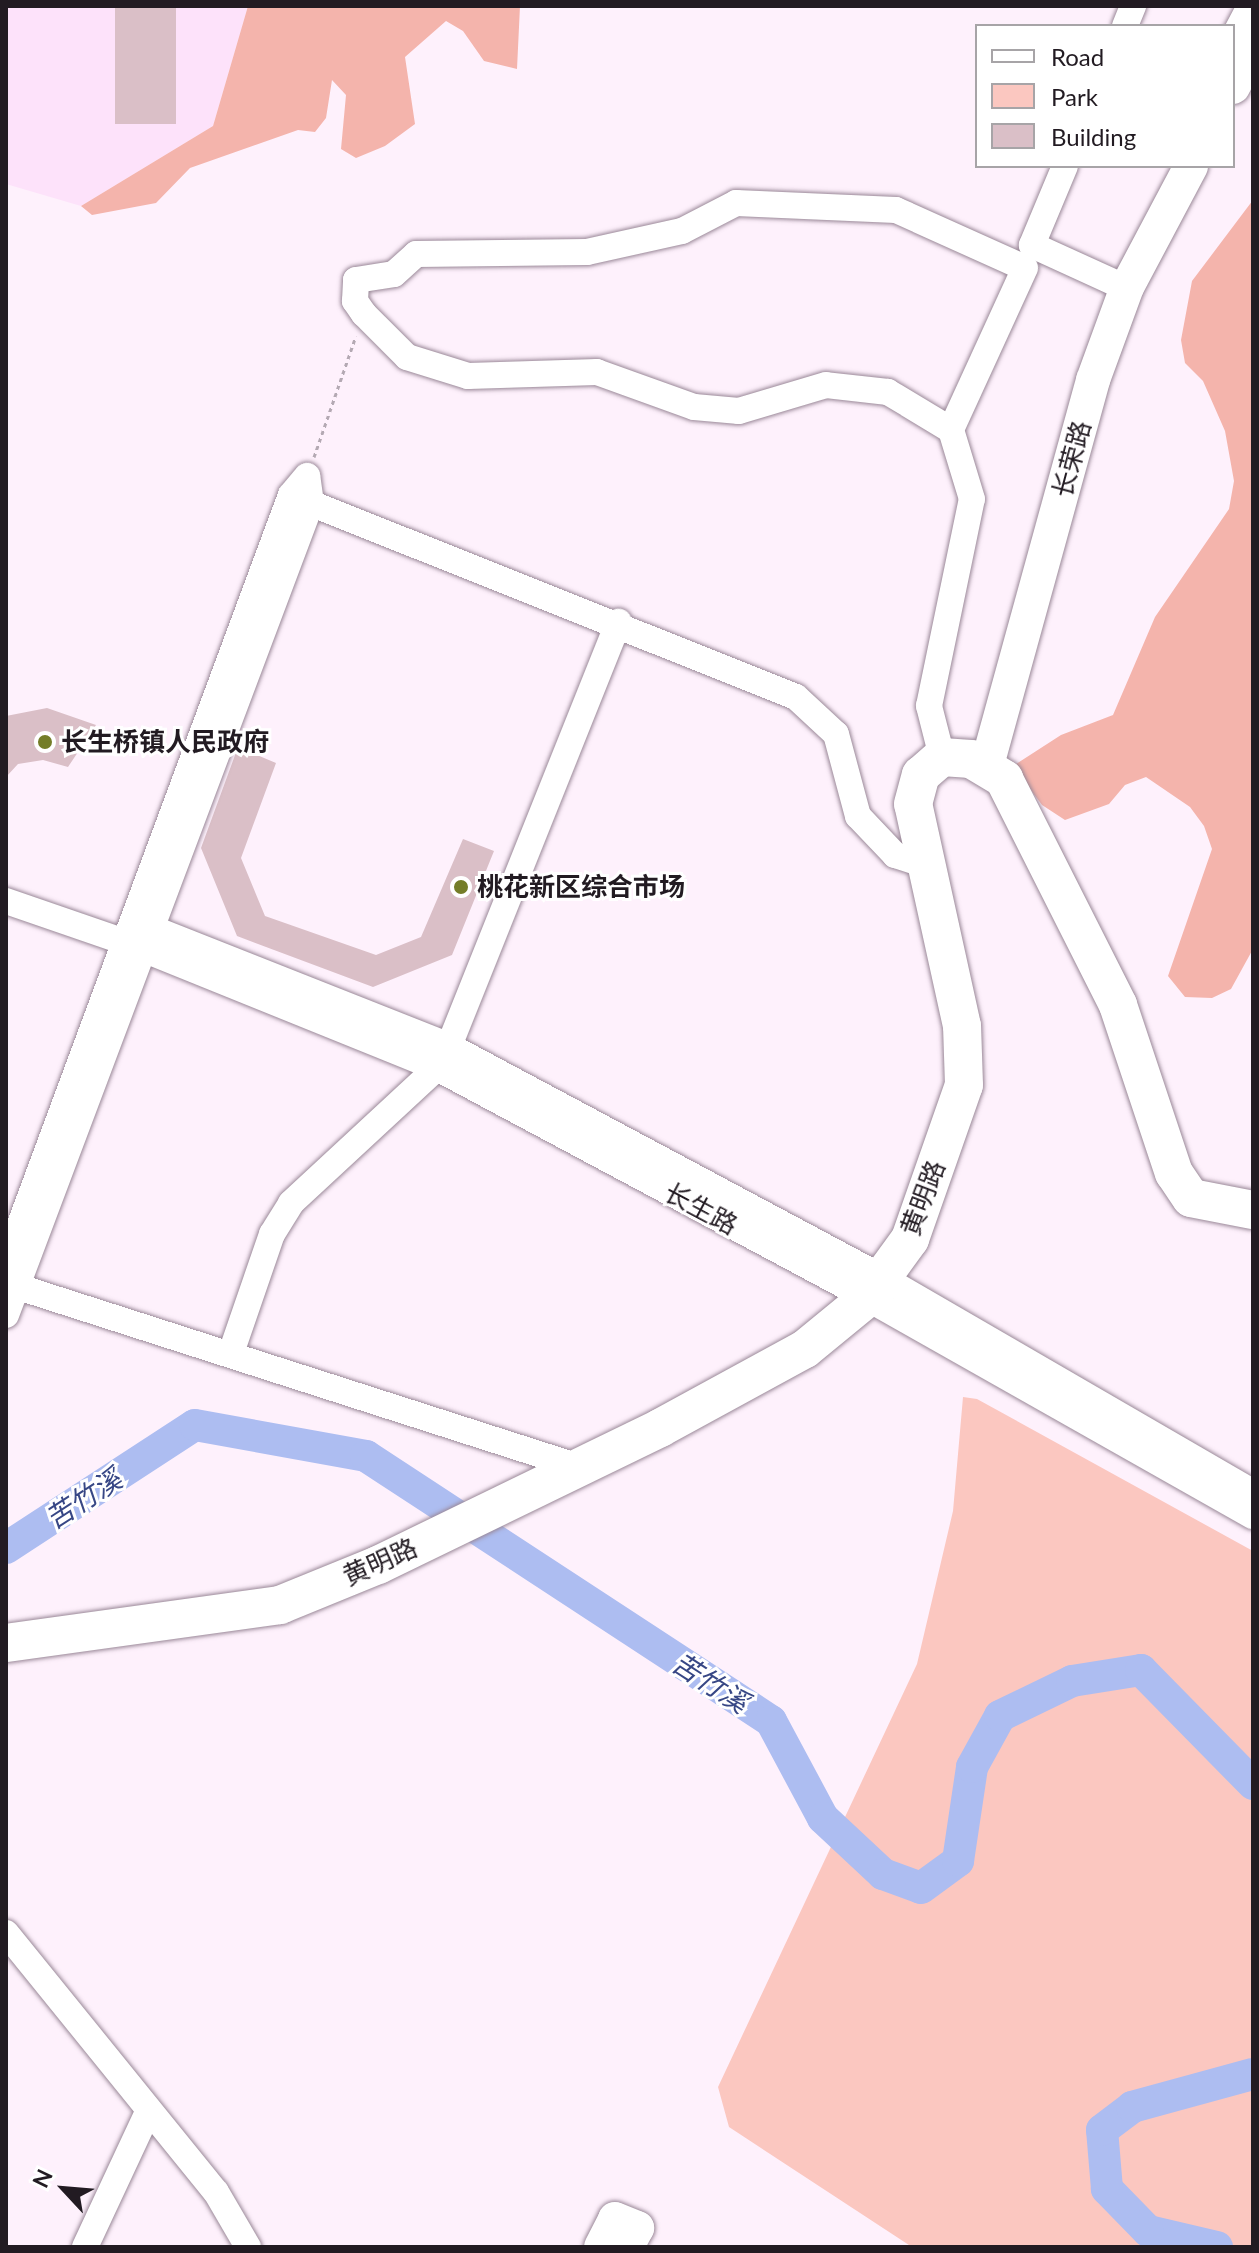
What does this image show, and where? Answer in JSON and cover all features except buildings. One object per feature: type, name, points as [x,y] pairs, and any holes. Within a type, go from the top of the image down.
[{"type":"highway","name":"黄明路","points":[[6,1643],[280,1605],[378,1565],[570,1472],[805,1349],[876,1288],[910,1239],[964,1085],[962,1026],[913,804],[921,775],[966,760]]},
{"type":"highway","points":[[966,760],[1004,779],[1118,1005],[1174,1173],[1191,1198],[1253,1210]]},
{"type":"main road","points":[[1235,43],[1253,9]]},
{"type":"main road","points":[[1235,83],[1253,49]]},
{"type":"main road","name":"长荣路","points":[[966,760],[1076,376],[1111,281],[1170,168]]},
{"type":"main road","name":"长荣路","points":[[966,760],[1127,287],[1190,168]]},
{"type":"street","points":[[1064,168],[1032,245],[1111,281]]},
{"type":"street","points":[[951,430],[888,392],[826,385],[739,411],[694,407],[597,372],[468,376],[407,357],[355,301],[356,280],[394,274],[416,254],[587,252],[682,231],[736,203],[896,210],[1025,268],[951,430],[972,499],[929,706],[966,760]]},
{"type":"street","points":[[6,1315],[12,1284],[303,491],[796,697],[836,734],[858,816],[895,855],[926,865]]},
{"type":"street","points":[[231,1353],[272,1234],[291,1203],[443,1057],[619,622]]},
{"type":"street","name":"长生路","points":[[6,901],[141,936],[443,1057],[1253,1492]]},
{"type":"street","points":[[6,1262],[141,936]]},
{"type":"street","points":[[12,1284],[231,1353],[570,1472]]},
{"type":"street","name":"长生路","points":[[876,1288],[1253,1516]]},
{"type":"street","points":[[6,1933],[216,2192],[248,2247]]},
{"type":"street","points":[[85,2247],[149,2110]]},
{"type":"path","points":[[303,491],[364,314]]},
{"type":"shaded area","points":[[6,6],[248,6],[213,126],[81,206],[6,184]]},
{"type":"shaded area","points":[[248,6],[520,6],[517,69],[484,61],[463,31],[446,21],[405,57],[415,124],[385,146],[356,158],[341,149],[346,95],[332,80],[326,118],[315,132],[298,130],[190,168],[156,203],[92,215],[81,206],[213,126]]},
{"type":"shaded area","points":[[1253,200],[1253,949],[1231,989],[1212,998],[1185,997],[1168,976],[1212,849],[1204,826],[1190,807],[1146,777],[1125,785],[1109,804],[1065,820],[1042,805],[1013,766],[1061,735],[1113,715],[1155,617],[1229,509],[1234,481],[1225,431],[1203,381],[1185,363],[1181,340],[1192,281]]},
{"type":"green space","points":[[963,1397],[977,1399],[1253,1551],[1253,2247],[912,2247],[729,2127],[718,2087],[917,1664],[953,1511]]},
{"type":"waterway","name":"苦竹溪","points":[[6,1548],[195,1425],[366,1456],[771,1721],[823,1818],[883,1874],[921,1888],[958,1861],[972,1767],[1000,1716],[1072,1681],[1141,1670],[1253,1784]]},
{"type":"waterway","name":"苦竹溪","points":[[1217,2247],[1148,2231],[1107,2189],[1102,2130],[1132,2107],[1253,2074]]},
{"type":"place","name":"长生桥镇人民政府","points":[[45,742]]},
{"type":"place","name":"桃花新区综合市场","points":[[461,887]]}]
